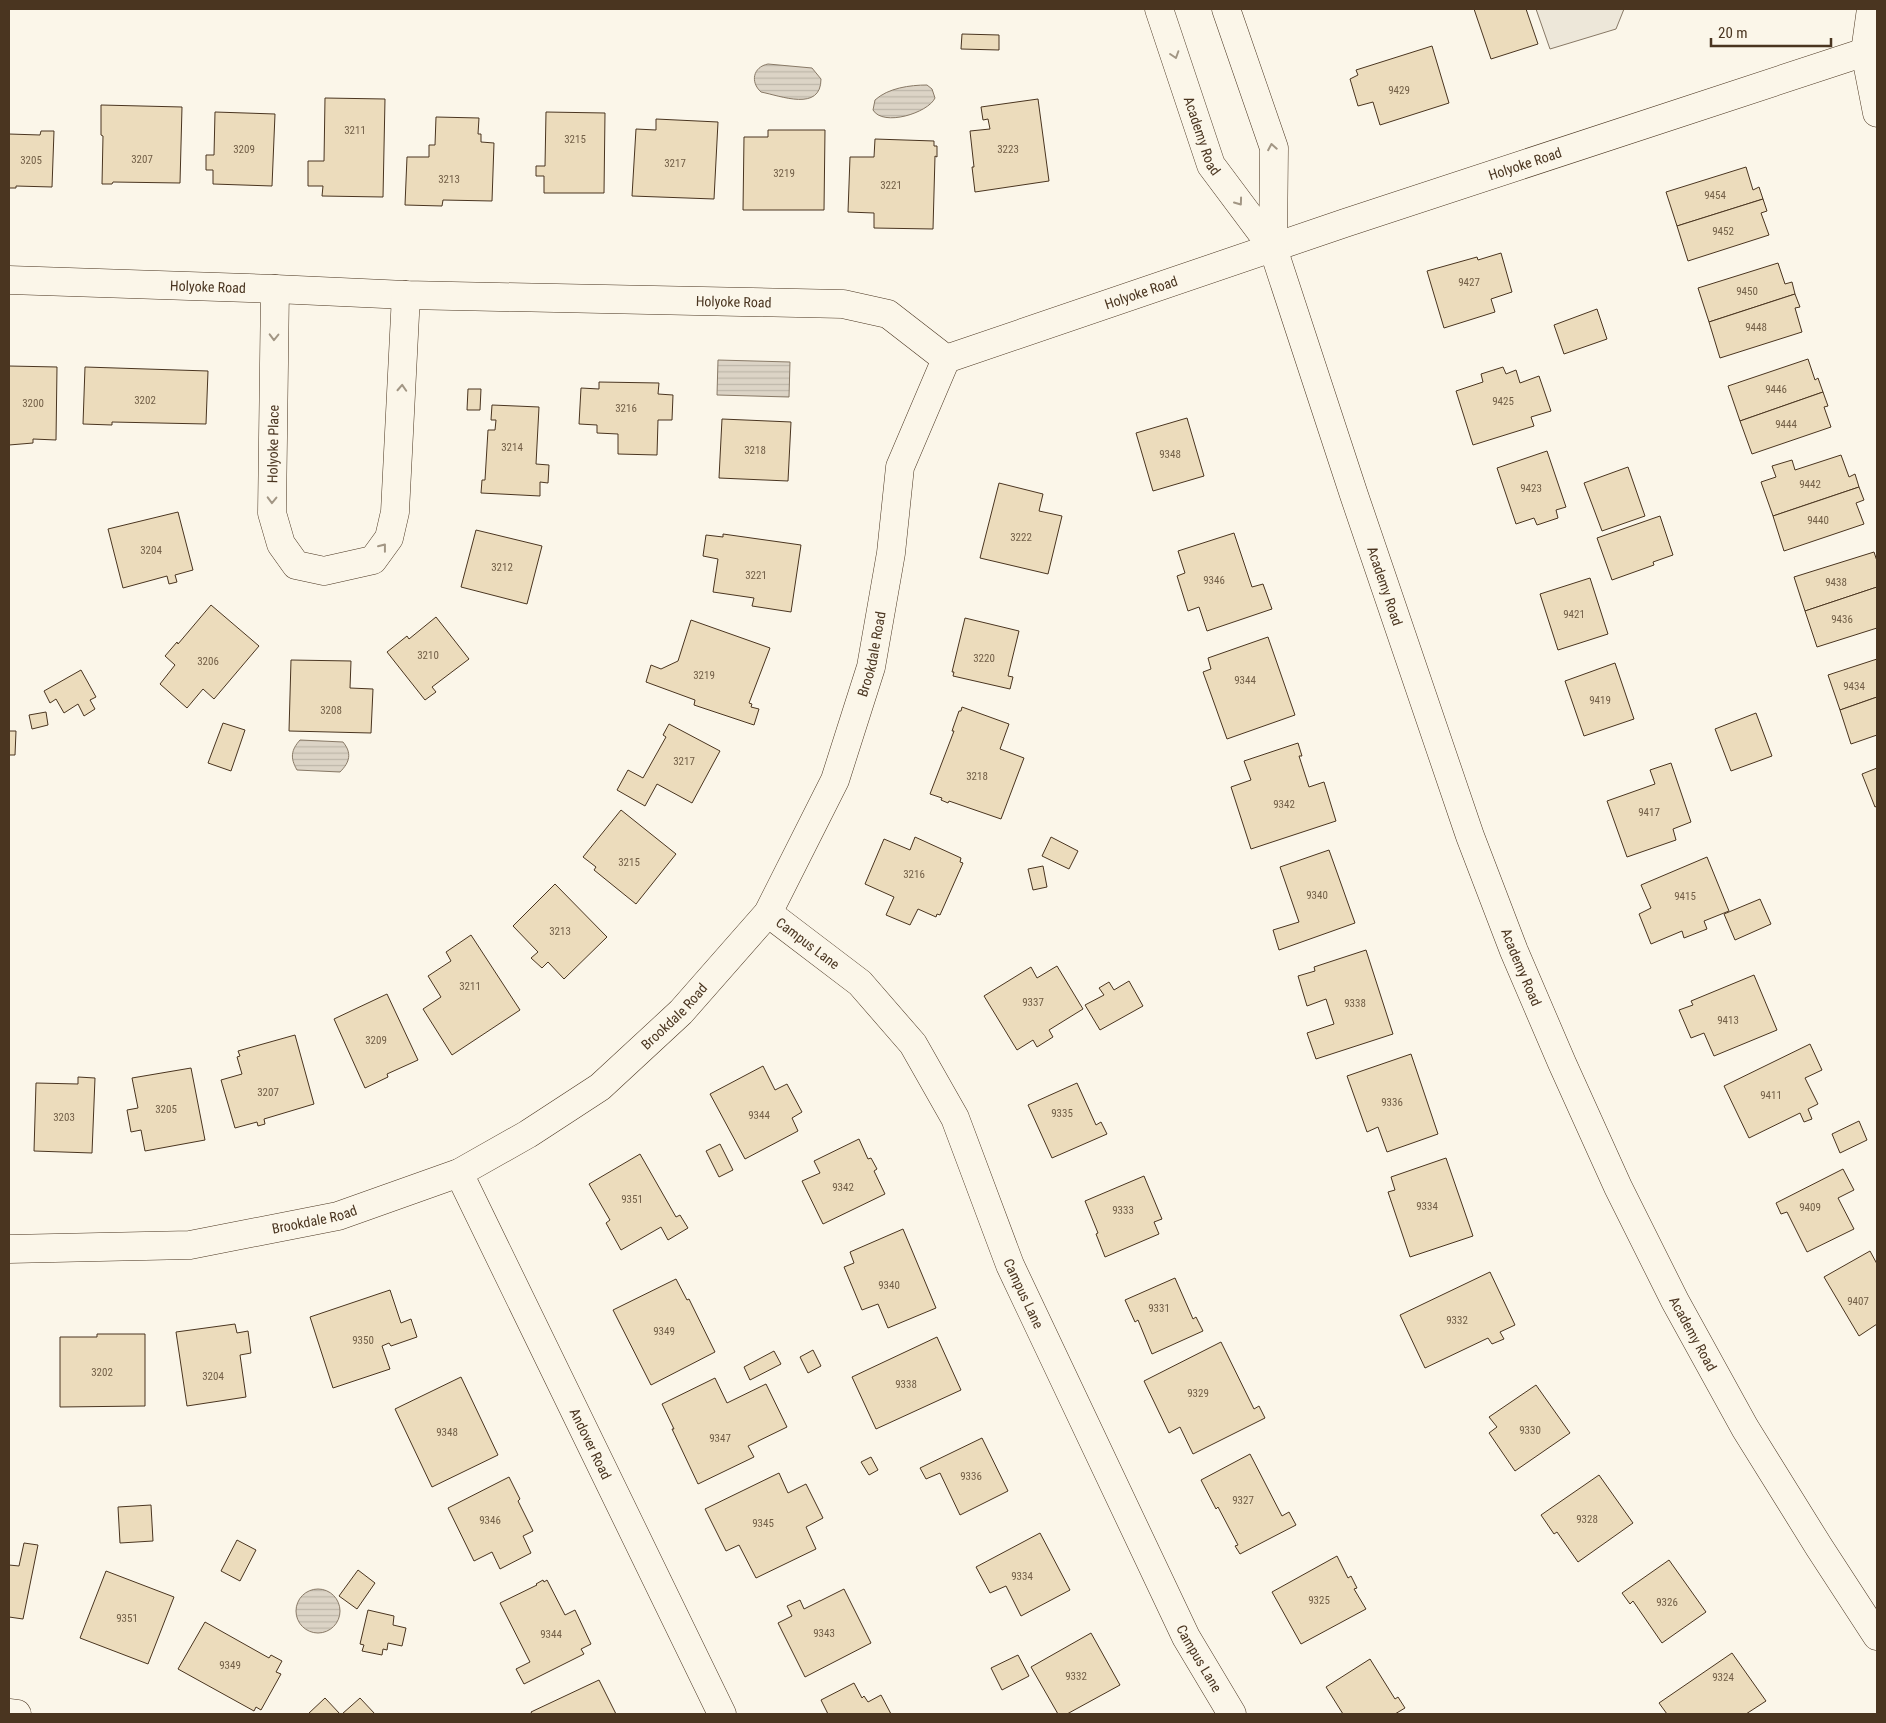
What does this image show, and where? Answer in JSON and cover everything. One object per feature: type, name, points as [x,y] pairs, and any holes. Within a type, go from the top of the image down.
[{"type":"street","name":"Academy Road","points":[[1159,9],[1211,165],[1273,248],[1354,495],[1470,836],[1514,951],[1562,1063],[1618,1187],[1703,1352],[1750,1436],[1877,1636]]},
{"type":"street","name":"Academy Road","points":[[1226,9],[1274,148],[1273,248]]},
{"type":"street","points":[[1871,9],[1865,52],[1877,113]]},
{"type":"street","name":"Holyoke Road","points":[[9,280],[406,295],[843,304],[888,314],[946,359],[1354,220],[1865,52]]},
{"type":"street","name":"Holyoke Place","points":[[275,289],[272,513],[280,544],[296,565],[324,571],[373,560],[389,538],[395,512],[406,295]]},
{"type":"street","name":"Brookdale Road","points":[[9,1249],[190,1245],[338,1216],[459,1173],[528,1134],[600,1087],[681,1012],[768,913],[835,780],[871,667],[891,553],[900,467],[946,359]]},
{"type":"street","name":"Campus Lane","points":[[768,913],[860,982],[913,1044],[956,1118],[1010,1265],[1186,1637],[1232,1714]]},
{"type":"street","name":"Andover Road","points":[[459,1173],[722,1714]]},
{"type":"street","points":[[9,1713],[17,1714]]},
{"type":"shaded area","points":[[1536,9],[1624,9],[1616,29],[1550,49]]},
{"type":"shaded area","points":[[768,64],[812,68],[821,79],[819,89],[814,96],[807,99],[789,98],[761,92],[755,84],[755,75],[759,68]]},
{"type":"shaded area","points":[[927,85],[932,89],[935,98],[924,109],[895,118],[878,115],[873,110],[875,100],[886,93],[907,87]]},
{"type":"shaded area","points":[[718,360],[790,362],[789,397],[717,395]]},
{"type":"shaded area","points":[[300,740],[343,742],[348,750],[348,761],[340,772],[297,770],[292,754]]},
{"type":"shaded area","points":[[322,1589],[334,1595],[339,1602],[339,1620],[334,1627],[327,1632],[314,1633],[306,1630],[299,1623],[296,1607],[299,1599],[306,1592]]},
{"type":"building","points":[[1474,9],[1526,9],[1538,44],[1491,59]]},
{"type":"building","points":[[962,34],[999,35],[999,50],[961,49]]},
{"type":"building","points":[[1432,46],[1449,103],[1380,125],[1373,102],[1358,106],[1350,79],[1358,75],[1356,70]]},
{"type":"building","points":[[325,98],[385,99],[383,197],[322,196],[323,186],[308,186],[308,161],[324,161]]},
{"type":"building","points":[[1038,99],[1049,181],[975,192],[970,131],[990,129],[988,119],[983,120],[981,107]]},
{"type":"building","points":[[101,105],[182,107],[180,183],[113,182],[112,184],[102,184],[103,136],[101,135]]},
{"type":"building","points":[[215,112],[275,114],[272,186],[213,184],[213,170],[206,170],[206,155],[214,155]]},
{"type":"building","points":[[546,112],[605,113],[604,193],[544,193],[544,176],[536,176],[536,166],[545,166]]},
{"type":"building","points":[[436,117],[479,118],[478,134],[481,134],[481,142],[494,143],[492,201],[443,200],[442,206],[405,205],[407,157],[429,157],[429,145],[435,145]]},
{"type":"building","points":[[656,119],[718,122],[714,199],[632,196],[636,129],[656,130]]},
{"type":"building","points":[[768,130],[825,130],[824,210],[743,210],[744,137],[768,137]]},
{"type":"building","points":[[41,131],[54,131],[52,187],[16,186],[16,188],[9,188],[9,134],[40,135]]},
{"type":"building","points":[[875,139],[934,141],[934,146],[937,146],[937,157],[935,156],[933,229],[874,228],[874,213],[848,212],[850,157],[874,157]]},
{"type":"building","points":[[1746,167],[1753,190],[1759,187],[1763,199],[1677,226],[1666,192]]},
{"type":"building","points":[[1763,199],[1767,211],[1761,213],[1769,235],[1688,261],[1677,226]]},
{"type":"building","points":[[1501,253],[1512,292],[1491,299],[1495,312],[1444,328],[1427,271],[1477,257],[1478,260]]},
{"type":"building","points":[[1778,263],[1785,284],[1792,282],[1795,294],[1709,322],[1698,288]]},
{"type":"building","points":[[1795,294],[1800,307],[1795,308],[1802,332],[1720,358],[1709,322]]},
{"type":"building","points":[[1597,309],[1607,339],[1564,354],[1554,325]]},
{"type":"building","points":[[1808,359],[1815,380],[1818,378],[1823,392],[1740,421],[1728,386]]},
{"type":"building","points":[[9,366],[57,367],[56,440],[33,439],[33,443],[9,445]]},
{"type":"building","points":[[85,367],[208,371],[206,424],[112,422],[112,425],[83,424]]},
{"type":"building","points":[[1503,367],[1506,374],[1516,370],[1520,383],[1539,376],[1551,411],[1531,417],[1534,426],[1473,445],[1456,391],[1483,382],[1481,374]]},
{"type":"building","points":[[599,382],[659,383],[658,394],[673,395],[672,420],[658,420],[657,455],[618,454],[618,434],[597,433],[597,425],[579,424],[581,388],[599,389]]},
{"type":"building","points":[[468,389],[481,389],[480,410],[467,410]]},
{"type":"building","points":[[1823,392],[1828,406],[1824,407],[1831,427],[1752,454],[1740,421]]},
{"type":"building","points":[[492,405],[539,407],[536,464],[549,465],[548,483],[540,482],[540,496],[481,493],[482,480],[485,480],[488,430],[495,430],[496,420],[491,420]]},
{"type":"building","points":[[1187,418],[1204,476],[1153,491],[1136,433]]},
{"type":"building","points":[[722,419],[791,422],[788,481],[719,478]]},
{"type":"building","points":[[1547,451],[1566,507],[1556,510],[1558,518],[1537,525],[1534,518],[1516,524],[1497,468]]},
{"type":"building","points":[[1841,455],[1849,477],[1855,474],[1859,487],[1773,516],[1761,482],[1776,477],[1772,466],[1792,460],[1795,470]]},
{"type":"building","points":[[1628,467],[1645,516],[1602,531],[1584,483]]},
{"type":"building","points":[[999,483],[1043,494],[1039,511],[1062,516],[1048,574],[980,558]]},
{"type":"building","points":[[1859,487],[1864,500],[1856,503],[1864,524],[1784,551],[1773,516]]},
{"type":"building","points":[[178,512],[193,570],[175,575],[177,582],[169,584],[167,576],[123,588],[108,529]]},
{"type":"building","points":[[1660,516],[1673,555],[1653,562],[1654,565],[1612,580],[1597,538]]},
{"type":"building","points":[[476,530],[542,546],[527,604],[461,587]]},
{"type":"building","points":[[1234,533],[1252,587],[1263,584],[1272,609],[1207,631],[1199,607],[1188,611],[1177,576],[1185,573],[1178,551]]},
{"type":"building","points":[[723,534],[801,545],[791,612],[752,606],[754,598],[713,592],[718,559],[703,556],[706,535],[723,537]]},
{"type":"building","points":[[1874,552],[1877,561],[1877,587],[1805,611],[1794,577]]},
{"type":"building","points":[[1590,578],[1608,634],[1558,650],[1540,594]]},
{"type":"building","points":[[1877,587],[1877,628],[1817,647],[1805,611]]},
{"type":"building","points":[[211,605],[259,646],[214,699],[203,689],[187,708],[160,684],[175,665],[165,656],[177,642],[178,644]]},
{"type":"building","points":[[436,617],[469,659],[432,687],[436,692],[425,700],[387,652],[407,636],[409,639]]},
{"type":"building","points":[[965,618],[1019,631],[1008,676],[1013,677],[1010,689],[953,676],[954,672],[952,672]]},
{"type":"building","points":[[691,620],[770,648],[749,703],[752,704],[751,707],[759,709],[754,725],[694,705],[695,700],[646,682],[651,665],[661,669],[678,661]]},
{"type":"building","points":[[1268,637],[1295,715],[1227,739],[1203,672],[1211,669],[1208,658]]},
{"type":"building","points":[[1877,659],[1877,697],[1840,710],[1828,675]]},
{"type":"building","points":[[291,660],[351,661],[350,688],[373,689],[371,733],[289,731]]},
{"type":"building","points":[[1615,663],[1634,719],[1584,736],[1565,681]]},
{"type":"building","points":[[81,670],[96,697],[90,700],[95,709],[84,716],[78,704],[64,713],[56,699],[50,703],[44,691]]},
{"type":"building","points":[[1877,697],[1877,735],[1851,744],[1840,710]]},
{"type":"building","points":[[962,707],[1009,724],[1000,749],[1024,758],[1001,819],[949,801],[948,803],[941,800],[942,798],[930,794]]},
{"type":"building","points":[[46,712],[48,725],[32,729],[29,715]]},
{"type":"building","points":[[1756,713],[1772,756],[1731,771],[1715,729]]},
{"type":"building","points":[[223,723],[245,730],[231,771],[208,763]]},
{"type":"building","points":[[669,724],[720,751],[692,803],[657,784],[645,806],[617,790],[628,770],[643,778],[666,737],[663,735]]},
{"type":"building","points":[[9,731],[16,731],[15,755],[9,755]]},
{"type":"building","points":[[1298,743],[1302,756],[1299,756],[1309,787],[1324,782],[1336,821],[1251,849],[1231,787],[1251,780],[1244,761]]},
{"type":"building","points":[[1671,763],[1691,822],[1673,829],[1676,840],[1627,857],[1607,801],[1655,784],[1650,770]]},
{"type":"building","points":[[1877,768],[1877,806],[1875,807],[1862,774]]},
{"type":"building","points":[[621,810],[676,854],[636,904],[594,870],[596,867],[583,857]]},
{"type":"building","points":[[915,837],[961,858],[960,862],[963,863],[940,915],[937,914],[936,917],[918,909],[910,925],[886,915],[894,897],[865,884],[884,839],[910,850]]},
{"type":"building","points":[[1051,837],[1078,851],[1069,869],[1042,856]]},
{"type":"building","points":[[1329,850],[1355,923],[1279,950],[1273,930],[1299,922],[1280,867]]},
{"type":"building","points":[[1707,857],[1729,911],[1704,921],[1707,929],[1684,938],[1682,931],[1651,944],[1639,914],[1651,908],[1641,885]]},
{"type":"building","points":[[1043,866],[1047,887],[1033,890],[1028,869]]},
{"type":"building","points":[[555,884],[607,937],[564,979],[548,962],[542,968],[531,958],[538,952],[513,926]]},
{"type":"building","points":[[1760,899],[1771,924],[1735,940],[1724,914]]},
{"type":"building","points":[[471,935],[520,1010],[452,1055],[423,1009],[441,997],[428,976],[451,961],[446,952]]},
{"type":"building","points":[[1366,950],[1393,1034],[1316,1059],[1307,1033],[1334,1024],[1326,999],[1307,1006],[1298,976],[1315,971],[1314,967]]},
{"type":"building","points":[[1057,966],[1083,1009],[1049,1030],[1053,1037],[1037,1047],[1033,1040],[1017,1050],[984,996],[1031,967],[1037,978]]},
{"type":"building","points":[[1754,975],[1777,1030],[1714,1056],[1704,1033],[1691,1038],[1679,1010],[1693,1005],[1691,1001]]},
{"type":"building","points":[[1129,981],[1143,1006],[1100,1030],[1085,1005],[1104,995],[1099,988],[1109,982],[1114,990]]},
{"type":"building","points":[[387,994],[418,1060],[387,1074],[388,1077],[365,1088],[334,1019]]},
{"type":"building","points":[[295,1035],[314,1104],[264,1119],[265,1124],[258,1126],[257,1122],[235,1128],[221,1080],[242,1074],[237,1057],[240,1056],[238,1051]]},
{"type":"building","points":[[1810,1044],[1822,1070],[1805,1078],[1818,1104],[1808,1109],[1812,1119],[1804,1122],[1800,1113],[1749,1138],[1724,1086]]},
{"type":"building","points":[[1411,1054],[1438,1134],[1387,1152],[1378,1127],[1367,1132],[1347,1076]]},
{"type":"building","points":[[763,1066],[775,1090],[787,1084],[802,1112],[792,1118],[798,1131],[745,1159],[710,1094]]},
{"type":"building","points":[[191,1068],[205,1140],[145,1151],[141,1130],[131,1132],[127,1110],[138,1108],[132,1078]]},
{"type":"building","points":[[78,1077],[95,1078],[92,1153],[34,1151],[36,1083],[78,1084]]},
{"type":"building","points":[[1077,1083],[1096,1125],[1101,1122],[1107,1134],[1052,1158],[1028,1105]]},
{"type":"building","points":[[1859,1121],[1867,1140],[1840,1153],[1832,1134]]},
{"type":"building","points":[[859,1139],[868,1159],[871,1158],[877,1169],[874,1171],[885,1194],[823,1224],[802,1181],[820,1173],[814,1161]]},
{"type":"building","points":[[720,1144],[733,1170],[719,1177],[706,1151]]},
{"type":"building","points":[[640,1154],[676,1217],[680,1215],[688,1228],[668,1240],[661,1227],[621,1250],[606,1223],[610,1220],[589,1184]]},
{"type":"building","points":[[1446,1158],[1473,1236],[1410,1257],[1388,1192],[1395,1190],[1391,1177]]},
{"type":"building","points":[[1843,1169],[1854,1190],[1838,1198],[1854,1229],[1807,1252],[1787,1212],[1781,1214],[1776,1203]]},
{"type":"building","points":[[1144,1176],[1162,1219],[1154,1222],[1159,1234],[1105,1257],[1085,1201]]},
{"type":"building","points":[[903,1229],[936,1308],[888,1328],[878,1304],[862,1310],[844,1267],[854,1263],[850,1252]]},
{"type":"building","points":[[1870,1251],[1877,1264],[1877,1324],[1859,1336],[1824,1277]]},
{"type":"building","points":[[1490,1272],[1515,1325],[1500,1332],[1504,1339],[1492,1344],[1488,1338],[1425,1368],[1400,1315]]},
{"type":"building","points":[[1175,1278],[1193,1319],[1196,1317],[1203,1331],[1152,1354],[1138,1320],[1135,1322],[1125,1300]]},
{"type":"building","points":[[676,1279],[687,1300],[689,1299],[715,1352],[651,1385],[613,1310]]},
{"type":"building","points":[[390,1290],[401,1323],[411,1319],[417,1337],[391,1346],[389,1343],[382,1346],[390,1369],[333,1388],[310,1317]]},
{"type":"building","points":[[235,1324],[237,1333],[248,1331],[251,1353],[240,1355],[246,1397],[187,1406],[176,1332]]},
{"type":"building","points":[[97,1334],[145,1334],[145,1406],[60,1407],[60,1337],[97,1337]]},
{"type":"building","points":[[937,1337],[961,1390],[876,1429],[852,1377]]},
{"type":"building","points":[[1221,1342],[1254,1409],[1259,1406],[1265,1418],[1193,1454],[1180,1427],[1169,1433],[1144,1381]]},
{"type":"building","points":[[813,1350],[821,1366],[808,1373],[800,1357]]},
{"type":"building","points":[[774,1351],[781,1364],[750,1380],[744,1367]]},
{"type":"building","points":[[461,1377],[498,1455],[432,1487],[395,1409]]},
{"type":"building","points":[[715,1378],[727,1403],[766,1384],[787,1427],[748,1446],[754,1457],[698,1484],[662,1404]]},
{"type":"building","points":[[1536,1385],[1570,1433],[1515,1471],[1489,1433],[1497,1427],[1489,1417]]},
{"type":"building","points":[[982,1438],[1008,1491],[960,1515],[940,1473],[926,1479],[920,1468]]},
{"type":"building","points":[[1250,1454],[1282,1516],[1289,1512],[1296,1525],[1240,1554],[1235,1546],[1238,1545],[1218,1507],[1216,1509],[1201,1480]]},
{"type":"building","points":[[871,1457],[878,1470],[869,1475],[861,1462]]},
{"type":"building","points":[[779,1473],[788,1493],[806,1484],[823,1518],[806,1527],[816,1549],[756,1578],[739,1545],[726,1551],[705,1509]]},
{"type":"building","points":[[1599,1475],[1633,1523],[1578,1562],[1557,1532],[1554,1534],[1541,1515]]},
{"type":"building","points":[[509,1477],[520,1499],[518,1501],[533,1531],[523,1536],[531,1553],[500,1569],[492,1552],[474,1561],[448,1508]]},
{"type":"building","points":[[151,1505],[153,1541],[120,1543],[118,1507]]},
{"type":"building","points":[[1040,1533],[1070,1590],[1021,1616],[1006,1586],[990,1593],[976,1567]]},
{"type":"building","points":[[237,1540],[256,1550],[240,1581],[221,1571]]},
{"type":"building","points":[[24,1543],[38,1545],[23,1619],[9,1617],[9,1565],[19,1566]]},
{"type":"building","points":[[1337,1556],[1348,1578],[1351,1576],[1357,1588],[1354,1589],[1366,1609],[1301,1644],[1272,1592]]},
{"type":"building","points":[[1669,1560],[1706,1612],[1662,1643],[1633,1601],[1630,1604],[1622,1593]]},
{"type":"building","points":[[358,1570],[375,1583],[357,1609],[339,1596]]},
{"type":"building","points":[[106,1571],[174,1597],[148,1664],[80,1638]]},
{"type":"building","points":[[543,1580],[544,1582],[547,1580],[565,1615],[575,1610],[591,1644],[581,1649],[584,1654],[524,1684],[516,1669],[530,1662],[500,1603],[537,1585]]},
{"type":"building","points":[[844,1589],[871,1643],[805,1677],[778,1623],[792,1616],[787,1606],[800,1600],[804,1609]]},
{"type":"building","points":[[368,1610],[394,1616],[393,1625],[406,1628],[402,1646],[388,1643],[387,1650],[383,1649],[382,1655],[362,1651],[364,1645],[360,1644]]},
{"type":"building","points":[[205,1622],[269,1658],[271,1655],[282,1661],[276,1672],[281,1674],[261,1710],[256,1707],[254,1711],[178,1669]]},
{"type":"building","points":[[1091,1633],[1120,1685],[1067,1714],[1058,1714],[1031,1667]]},
{"type":"building","points":[[1732,1653],[1766,1701],[1746,1714],[1667,1714],[1659,1703]]},
{"type":"building","points":[[1018,1655],[1029,1676],[1002,1690],[991,1668]]},
{"type":"building","points":[[1370,1659],[1395,1699],[1398,1697],[1405,1708],[1395,1714],[1343,1714],[1326,1687]]},
{"type":"building","points":[[599,1680],[616,1714],[532,1714],[531,1712]]},
{"type":"building","points":[[854,1683],[862,1698],[864,1696],[868,1702],[881,1695],[891,1714],[828,1714],[821,1700]]},
{"type":"building","points":[[325,1698],[340,1714],[308,1714]]},
{"type":"building","points":[[360,1698],[375,1714],[342,1714]]}]
